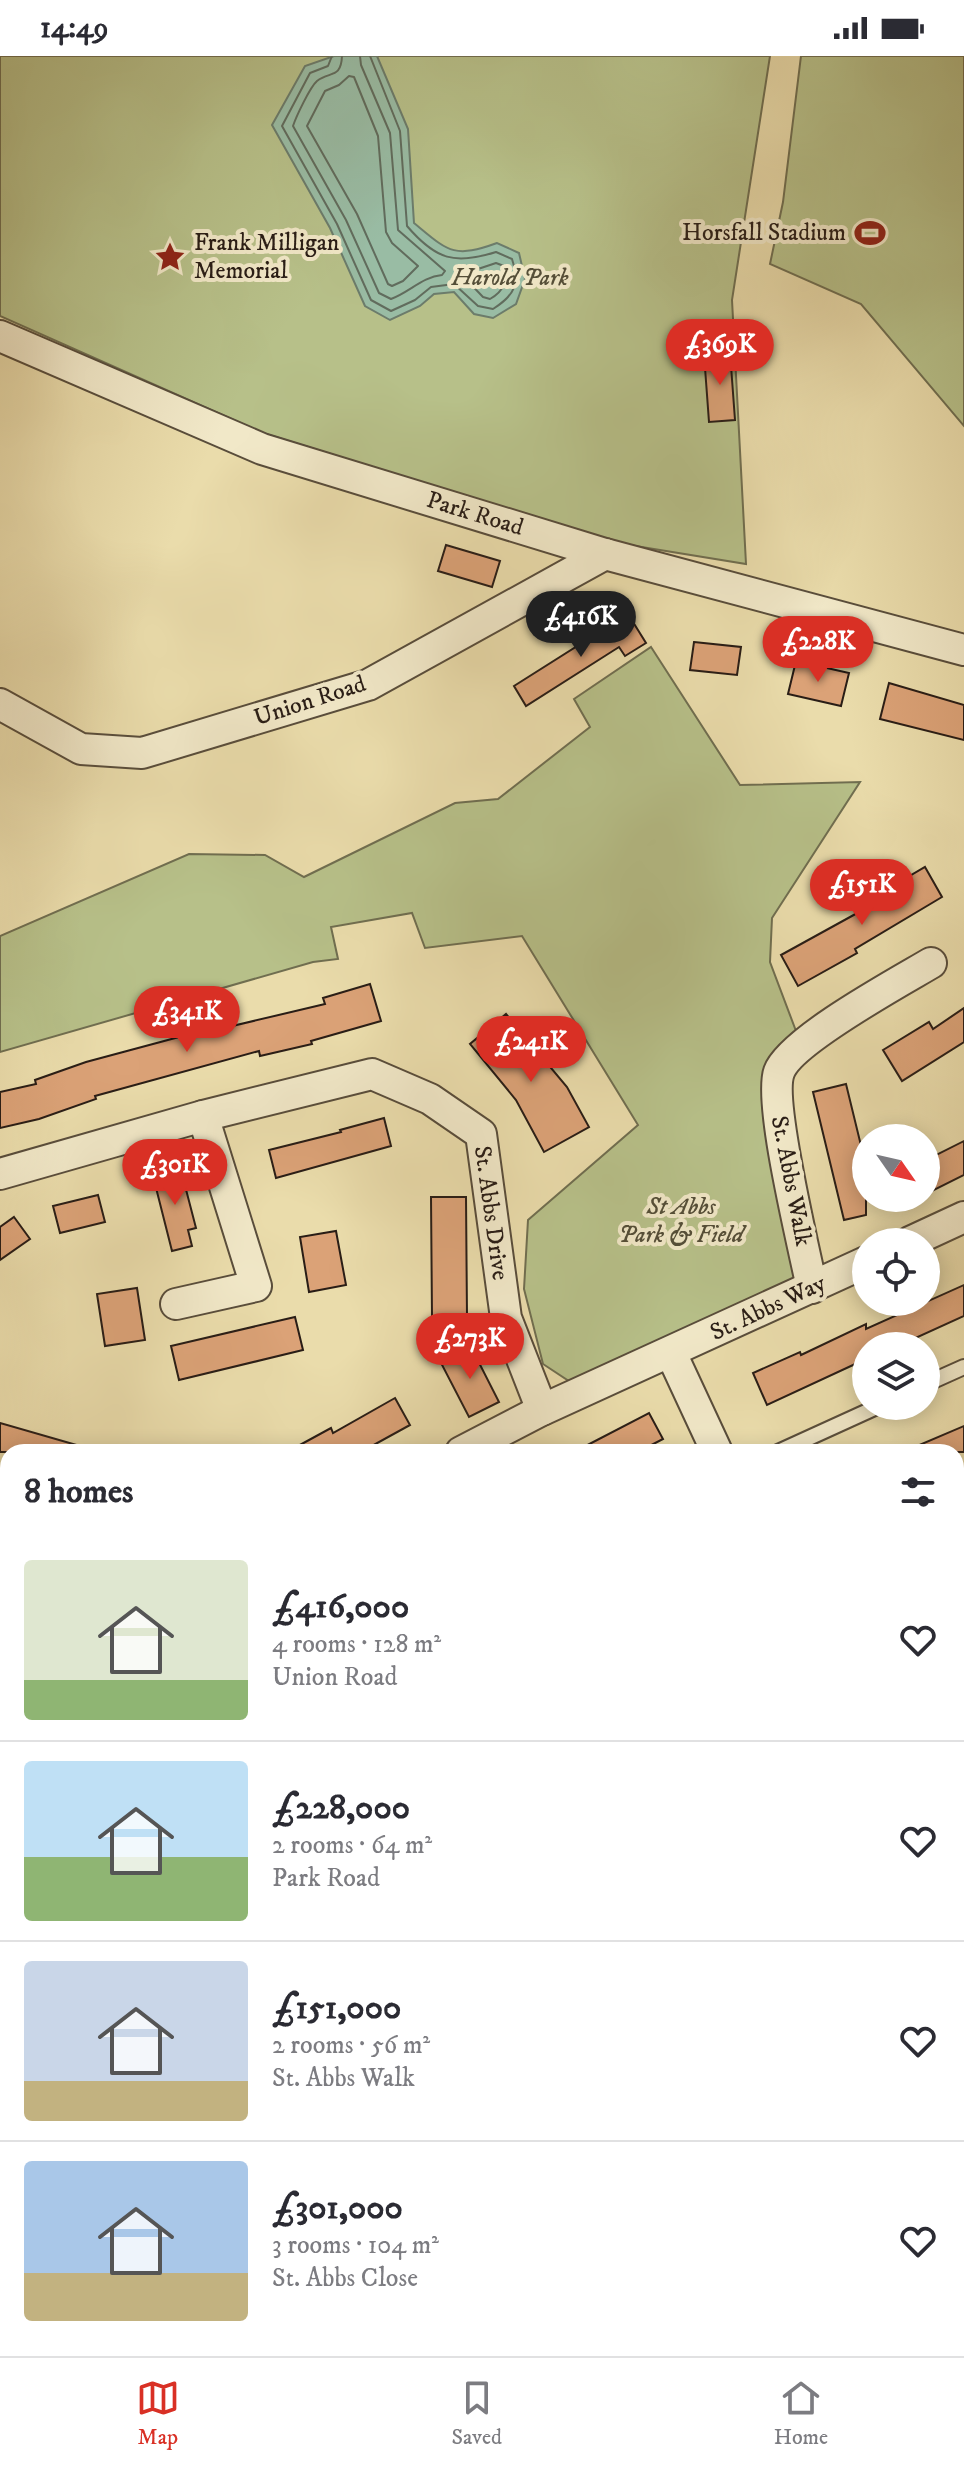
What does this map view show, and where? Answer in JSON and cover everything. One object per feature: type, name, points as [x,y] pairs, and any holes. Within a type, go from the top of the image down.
[{"type":"street","name":"Park Road","points":[[2,343],[262,449],[605,554],[964,650]]},
{"type":"street","name":"Union Road","points":[[0,704],[81,749],[142,753],[368,685],[605,554]]},
{"type":"street","name":"St. Abbs Walk","points":[[812,1288],[777,1107],[779,1071],[801,1044],[931,963]]},
{"type":"street","name":"St. Abbs Drive","points":[[0,1174],[203,1116],[372,1074],[430,1099],[481,1134],[489,1211],[506,1318],[542,1410]]},
{"type":"street","points":[[176,1304],[262,1285],[203,1116]]},
{"type":"street","points":[[940,1228],[964,1217]]},
{"type":"street","name":"St. Abbs Way","points":[[671,1353],[852,1269]]},
{"type":"street","points":[[476,1444],[542,1410],[671,1353],[713,1444]]},
{"type":"lane","points":[[940,1378],[964,1367]]},
{"type":"lane","points":[[796,1444],[852,1418]]},
{"type":"green space","name":"Harold Park","points":[[0,56],[770,56],[732,300],[746,564],[617,543],[263,433],[0,316]]},
{"type":"green space","name":"Horsfall Stadium","points":[[801,56],[964,56],[964,426],[861,304],[770,264],[783,202]]},
{"type":"green space","name":"St Abbs Park & Field","points":[[651,647],[740,785],[860,782],[772,918],[770,962],[796,1031],[773,1058],[796,1277],[575,1385],[543,1364],[524,1289],[528,1220],[638,1125],[522,936],[425,948],[412,913],[331,927],[338,959],[313,962],[0,1052],[0,936],[189,854],[265,855],[304,877],[455,803],[498,799],[590,727],[574,699]]},
{"type":"water","points":[[334,56],[377,56],[408,129],[414,223],[452,250],[470,251],[497,243],[519,253],[525,279],[516,304],[493,318],[474,314],[454,292],[434,294],[420,306],[390,320],[365,306],[330,228],[272,125],[305,66]]},
{"type":"building","points":[[730,352],[735,420],[709,422],[704,354]]},
{"type":"building","points":[[446,545],[500,561],[492,587],[438,571]]},
{"type":"building","points":[[628,614],[646,643],[625,656],[619,647],[526,706],[514,686]]},
{"type":"building","points":[[694,642],[741,647],[737,675],[690,670]]},
{"type":"building","points":[[796,661],[849,673],[841,706],[788,694]]},
{"type":"building","points":[[889,683],[964,705],[964,740],[880,719]]},
{"type":"building","points":[[925,867],[942,897],[855,949],[857,953],[798,986],[781,955],[870,906],[867,901]]},
{"type":"building","points":[[370,984],[381,1021],[311,1041],[312,1044],[260,1056],[259,1051],[95,1096],[96,1099],[39,1119],[0,1128],[0,1092],[36,1084],[35,1080],[86,1062],[179,1037],[175,1022],[199,1015],[202,1026],[226,1019],[228,1027],[325,1004],[323,998]]},
{"type":"building","points":[[964,1008],[964,1042],[902,1081],[883,1050],[929,1022],[933,1029]]},
{"type":"building","points":[[506,1014],[567,1087],[589,1127],[544,1152],[516,1100],[470,1044]]},
{"type":"building","points":[[846,1084],[856,1124],[852,1124],[852,1212],[866,1212],[866,1215],[844,1220],[813,1092]]},
{"type":"building","points":[[384,1118],[391,1146],[276,1178],[269,1150]]},
{"type":"building","points":[[964,1141],[964,1175],[940,1187],[940,1153]]},
{"type":"building","points":[[175,1166],[178,1179],[183,1178],[196,1228],[188,1230],[192,1246],[172,1251],[152,1172]]},
{"type":"building","points":[[98,1195],[105,1222],[60,1233],[53,1206]]},
{"type":"building","points":[[431,1197],[466,1197],[467,1317],[432,1318]]},
{"type":"building","points":[[14,1217],[30,1239],[0,1260],[0,1227]]},
{"type":"building","points":[[336,1231],[346,1285],[309,1292],[300,1237]]},
{"type":"building","points":[[964,1285],[964,1316],[929,1332],[852,1332],[852,1366],[767,1405],[753,1373],[800,1352],[801,1355],[866,1324],[866,1329],[895,1316],[940,1316],[940,1296]]},
{"type":"building","points":[[137,1288],[145,1340],[105,1346],[97,1294]]},
{"type":"building","points":[[295,1317],[303,1350],[179,1380],[171,1346]]},
{"type":"building","points":[[470,1345],[499,1402],[469,1417],[440,1361]]},
{"type":"building","points":[[395,1398],[410,1425],[376,1444],[302,1444],[331,1428],[333,1433]]},
{"type":"building","points":[[649,1413],[663,1439],[653,1444],[589,1444]]},
{"type":"building","points":[[0,1423],[73,1444],[0,1444]]},
{"type":"building","points":[[964,1426],[964,1444],[922,1444]]},
{"type":"place","name":"Horsfall Stadium","points":[[870,233]]},
{"type":"place","name":"Frank Milligan Memorial","points":[[170,257]]}]
